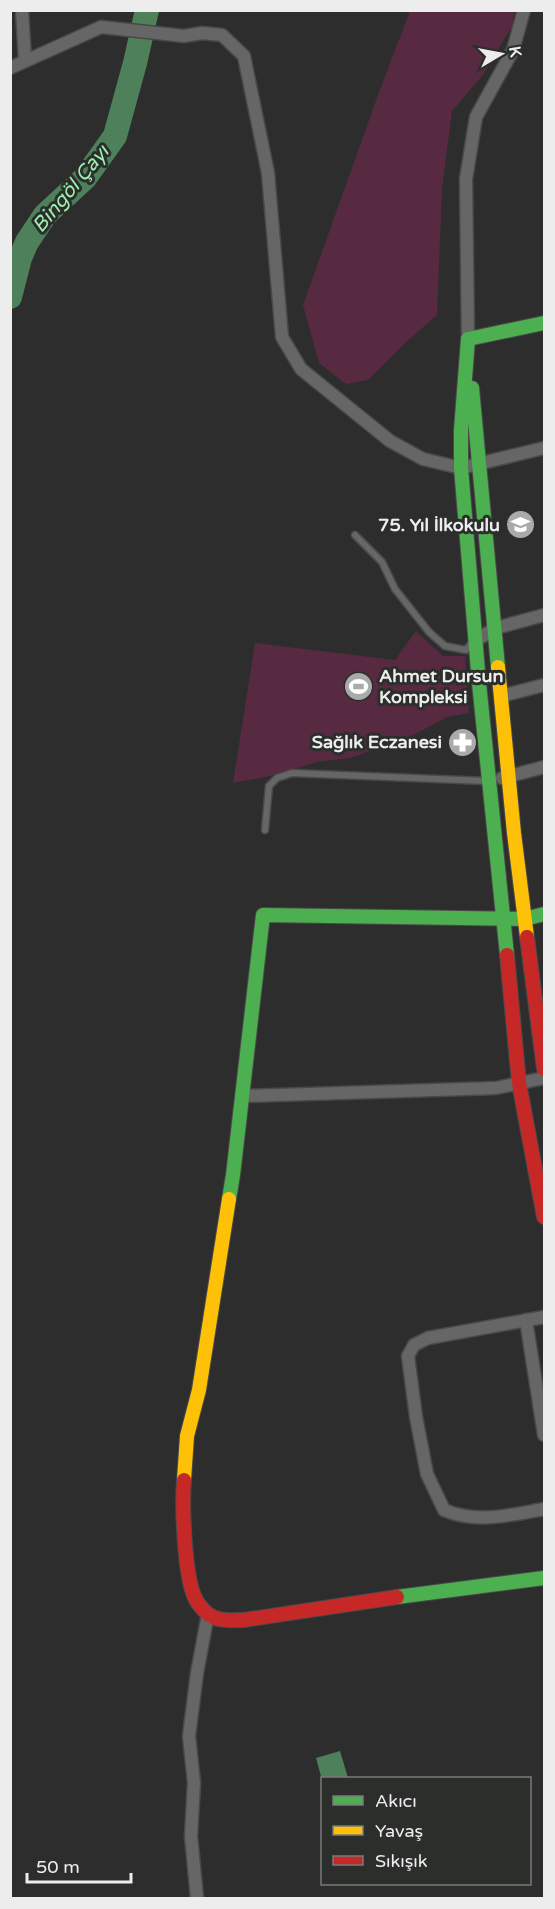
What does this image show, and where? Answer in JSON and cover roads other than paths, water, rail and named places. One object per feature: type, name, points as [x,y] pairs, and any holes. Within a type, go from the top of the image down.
[{"type":"street","points":[[22,10],[25,60]]},
{"type":"street","points":[[524,10],[513,50],[476,117],[474,128],[466,179],[468,339],[509,776],[544,1069]]},
{"type":"street","points":[[10,68],[101,27],[184,36],[202,33],[222,35],[244,56],[268,173],[282,337],[301,369],[390,441],[423,459],[461,468],[544,448]]},
{"type":"street","points":[[468,339],[544,323]]},
{"type":"street","points":[[468,339],[461,430],[461,468],[519,1083],[544,1217]]},
{"type":"street","points":[[476,640],[496,628],[544,615]]},
{"type":"street","points":[[501,696],[544,685]]},
{"type":"street","points":[[490,781],[544,767]]},
{"type":"street","points":[[544,914],[525,919],[263,915],[234,1174],[218,1260],[199,1390],[187,1436],[183,1492],[190,1582],[196,1600],[207,1614],[219,1620],[244,1620],[345,1604],[544,1578]]},
{"type":"street","points":[[244,1096],[496,1088],[544,1078]]},
{"type":"street","points":[[544,1317],[428,1338],[414,1345],[408,1356],[427,1474],[444,1510],[459,1516],[490,1518],[544,1509]]},
{"type":"street","points":[[526,1320],[544,1435]]},
{"type":"street","points":[[197,1899],[191,1836],[194,1783],[189,1736],[207,1614]]},
{"type":"lane","points":[[355,535],[381,562],[395,589],[429,632],[445,646],[466,650],[476,640]]},
{"type":"lane","points":[[265,830],[269,786],[278,778],[292,774],[490,781]]},
{"type":"waterway","name":"Bingöl Çayı","points":[[10,297],[20,258],[27,242],[45,215],[85,178],[115,136],[147,10]]},
{"type":"place","name":"75. Yıl İlkokulu","points":[[521,525]]},
{"type":"place","name":"Ahmet Dursun Kompleksi","points":[[358,686]]},
{"type":"place","name":"Sağlık Eczanesi","points":[[463,742]]}]
